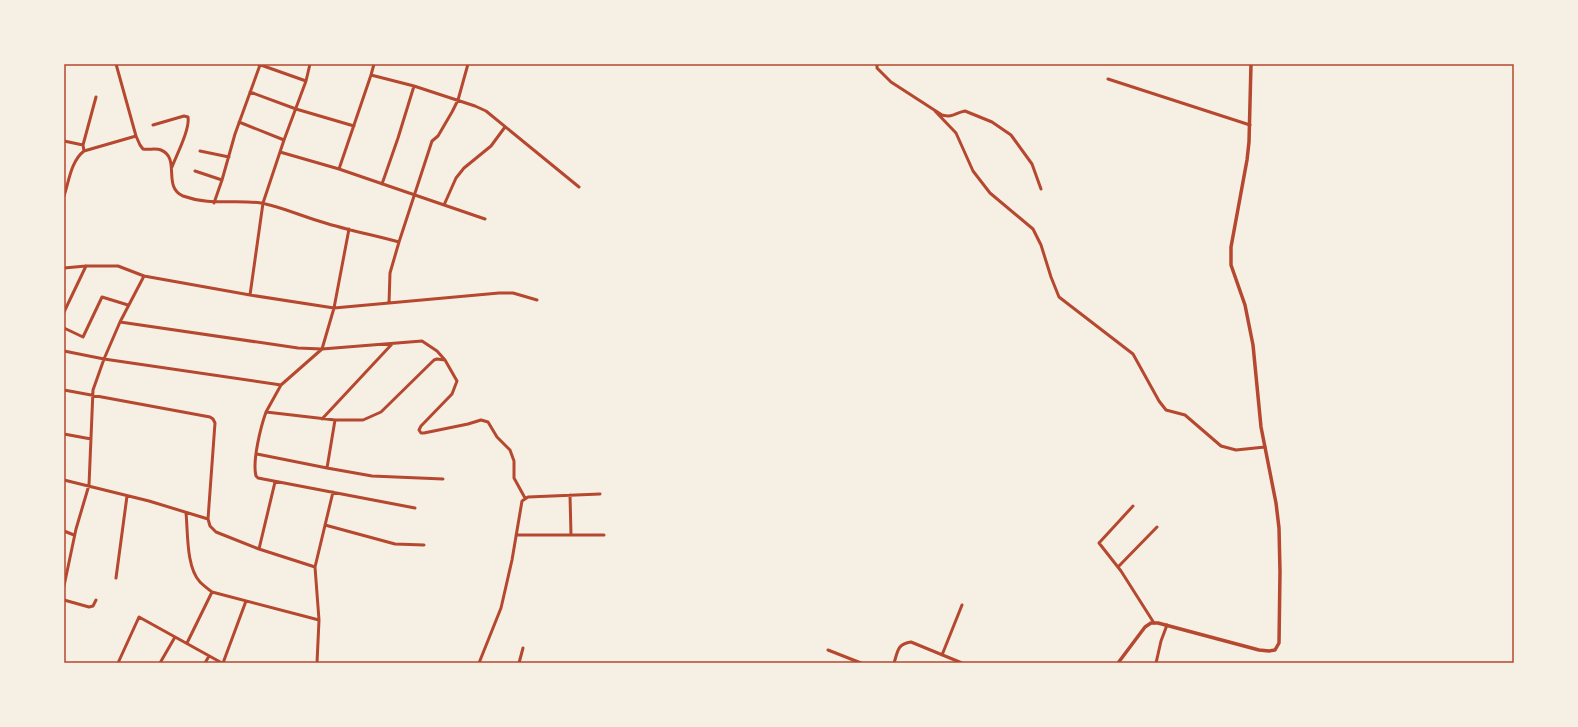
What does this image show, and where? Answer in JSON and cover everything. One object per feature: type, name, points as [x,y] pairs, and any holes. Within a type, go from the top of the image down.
[{"type":"street","points":[[116,64],[136,136],[140,145],[143,149],[158,149],[163,151],[169,158],[172,167],[173,185],[176,191],[186,196],[214,203],[263,203],[325,223],[399,242]]},
{"type":"street","points":[[250,295],[263,203],[306,80],[310,64]]},
{"type":"street","points":[[339,169],[374,64]]},
{"type":"street","points":[[389,303],[390,273],[404,224],[415,196],[432,141],[438,136],[458,100],[468,64]]},
{"type":"street","points":[[877,64],[876,68],[891,82],[910,93],[935,111],[956,133],[973,171],[990,193],[1033,229],[1041,244],[1059,297],[1133,354],[1159,401],[1166,410],[1185,415],[1221,446],[1236,450],[1265,447]]},
{"type":"street","points":[[1118,663],[1145,628],[1151,623],[1167,625],[1264,651],[1275,650],[1279,643],[1279,528],[1276,503],[1261,427],[1253,345],[1245,305],[1231,264],[1231,247],[1247,160],[1250,124],[1251,64]]},
{"type":"street","points":[[214,203],[259,65],[306,80]]},
{"type":"street","points":[[371,75],[414,86],[458,100],[486,111],[579,187]]},
{"type":"street","points":[[1108,79],[1250,124]]},
{"type":"street","points":[[382,184],[414,86]]},
{"type":"street","points":[[250,92],[296,109],[354,126]]},
{"type":"street","points":[[84,151],[83,145],[96,97]]},
{"type":"street","points":[[935,111],[949,117],[965,111],[992,122],[1011,135],[1032,164],[1041,189]]},
{"type":"street","points":[[153,126],[184,116],[188,117],[189,121],[172,167]]},
{"type":"street","points":[[240,122],[284,140]]},
{"type":"street","points":[[444,205],[456,178],[464,168],[490,146],[505,127]]},
{"type":"street","points":[[64,196],[73,165],[80,154],[84,151],[136,136]]},
{"type":"street","points":[[64,141],[83,145]]},
{"type":"street","points":[[200,151],[229,157]]},
{"type":"street","points":[[280,152],[339,169],[485,219]]},
{"type":"street","points":[[195,171],[222,180]]},
{"type":"street","points":[[349,229],[334,308],[322,349],[281,385],[266,412],[261,427],[257,454],[256,476],[258,478],[275,482],[415,508]]},
{"type":"street","points":[[64,312],[86,266]]},
{"type":"street","points":[[64,268],[118,266],[144,276],[334,308],[499,293],[513,293],[537,300]]},
{"type":"street","points":[[64,586],[65,573],[74,535],[89,485],[92,396],[104,359],[120,322],[144,276]]},
{"type":"street","points":[[64,328],[83,337],[102,297],[128,305]]},
{"type":"street","points":[[120,322],[298,348],[322,349],[422,341],[437,350],[445,360],[457,381],[455,389],[420,426],[420,432],[424,433],[481,420],[488,422],[497,437],[510,450],[514,461],[514,478],[525,498]]},
{"type":"street","points":[[322,419],[392,344]]},
{"type":"street","points":[[64,351],[104,359],[281,385]]},
{"type":"street","points":[[266,412],[322,419],[363,420],[381,412],[434,360],[445,360]]},
{"type":"street","points":[[64,390],[207,416],[213,419],[215,423],[208,519],[210,526],[216,532],[259,549],[315,567]]},
{"type":"street","points":[[327,468],[335,420]]},
{"type":"street","points":[[64,434],[91,439]]},
{"type":"street","points":[[257,454],[372,476],[443,479]]},
{"type":"street","points":[[64,480],[89,485],[208,519]]},
{"type":"street","points":[[259,549],[275,482]]},
{"type":"street","points":[[317,663],[319,620],[315,567],[333,492]]},
{"type":"street","points":[[478,663],[501,608],[512,560],[520,506],[525,498],[528,496],[600,494]]},
{"type":"street","points":[[570,495],[571,535]]},
{"type":"street","points":[[116,578],[127,496]]},
{"type":"street","points":[[1133,506],[1099,543],[1118,567],[1154,623]]},
{"type":"street","points":[[186,513],[191,563],[200,582],[212,592],[319,620]]},
{"type":"street","points":[[325,526],[395,544],[424,545]]},
{"type":"street","points":[[1118,567],[1156,527]]},
{"type":"street","points":[[64,531],[74,535]]},
{"type":"street","points":[[516,535],[604,535]]},
{"type":"street","points":[[186,644],[212,592]]},
{"type":"street","points":[[64,600],[89,606],[92,606],[96,600]]},
{"type":"street","points":[[118,663],[139,617],[222,663],[246,601]]},
{"type":"street","points":[[942,655],[962,605]]},
{"type":"street","points":[[1156,663],[1161,641],[1167,625]]},
{"type":"street","points":[[160,663],[176,637]]},
{"type":"street","points":[[894,663],[899,648],[903,643],[911,642],[962,663]]},
{"type":"street","points":[[518,663],[523,648]]},
{"type":"street","points":[[828,650],[861,663]]},
{"type":"street","points":[[205,663],[209,656]]}]
